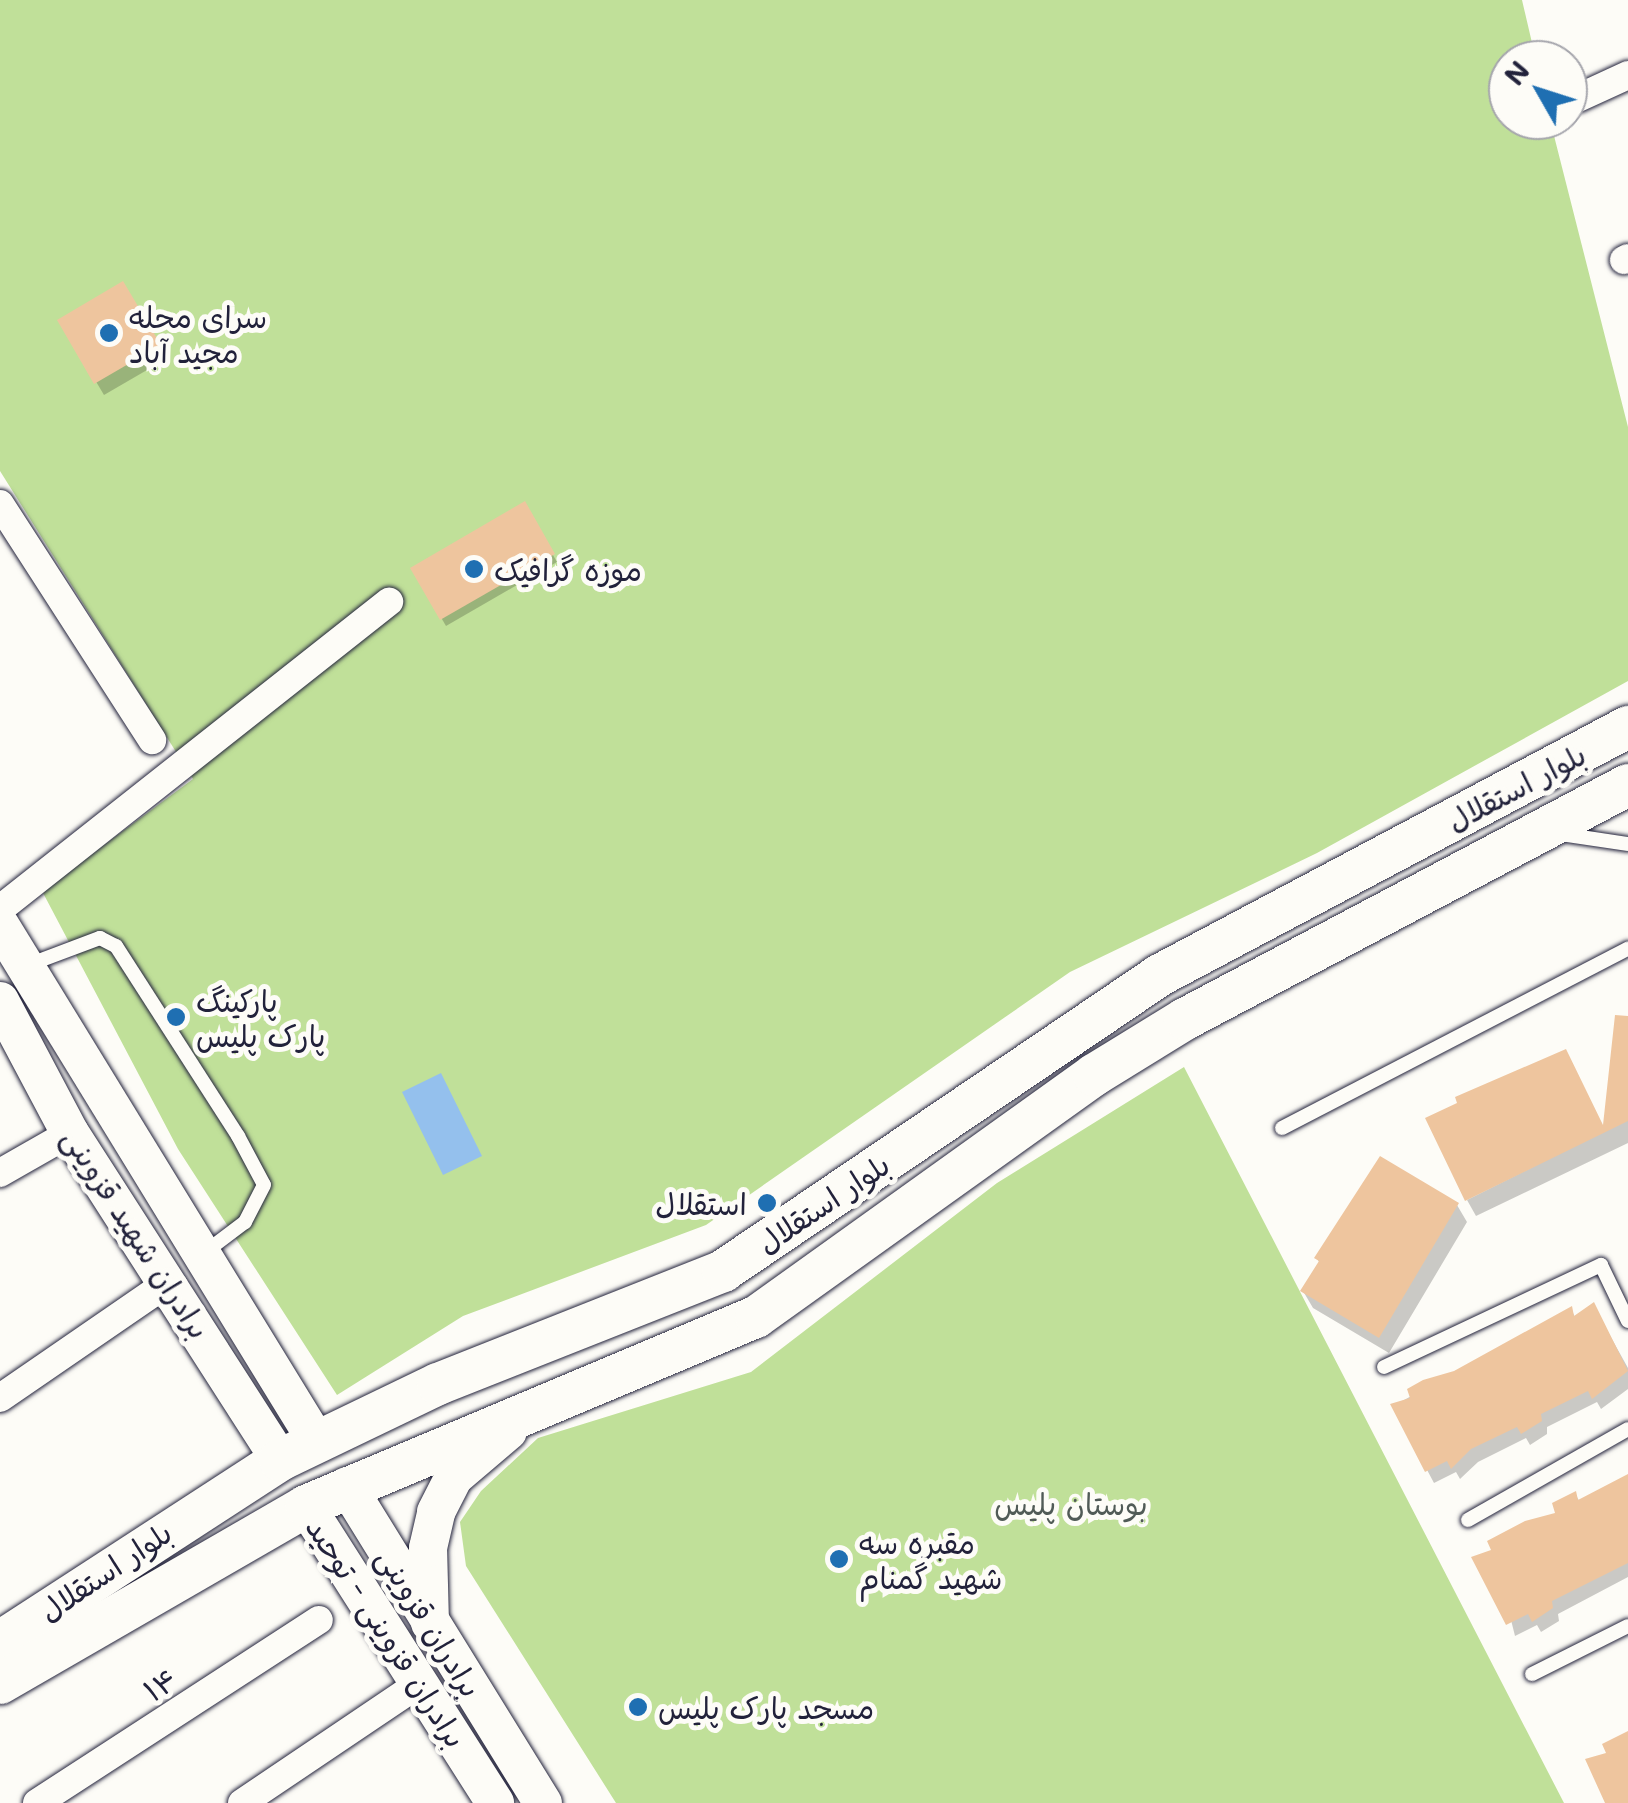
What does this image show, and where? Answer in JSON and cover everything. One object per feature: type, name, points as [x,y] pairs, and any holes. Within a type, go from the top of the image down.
[{"type":"main road","name":"بلوار استقلال","points":[[0,1642],[193,1511],[299,1451],[438,1384],[723,1271],[1160,975],[1628,728]]},
{"type":"main road","name":"بلوار استقلال","points":[[0,1682],[135,1600],[347,1486],[756,1317],[1153,1038],[1628,785]]},
{"type":"main road","points":[[0,926],[24,966]]},
{"type":"main road","name":"برادران شهید قزوینی","points":[[24,966],[200,1256],[299,1451]]},
{"type":"main road","name":"برادران شهید قزوینی","points":[[0,1001],[70,1133],[170,1282],[299,1451]]},
{"type":"main road","points":[[430,1623],[428,1548],[454,1477],[485,1444],[585,1387]]},
{"type":"main road","name":"برادران قزوینی","points":[[299,1451],[347,1486],[543,1803]]},
{"type":"main road","name":"برادران قزوینی - توحید","points":[[299,1451],[306,1506],[495,1803]]},
{"type":"main road","points":[[0,1610],[193,1511]]},
{"type":"main road","points":[[0,1708],[76,1660],[135,1600]]},
{"type":"street","points":[[1588,93],[1628,75]]},
{"type":"street","points":[[0,504],[152,740]]},
{"type":"street","points":[[0,908],[389,602]]},
{"type":"street","points":[[0,1173],[70,1133]]},
{"type":"street","points":[[0,1398],[170,1282]]},
{"type":"street","name":"۱۴","points":[[38,1803],[319,1620]]},
{"type":"street","points":[[242,1803],[420,1683]]},
{"type":"lane","points":[[1540,831],[1628,844]]},
{"type":"lane","points":[[24,966],[100,938],[116,946],[238,1136],[264,1185],[244,1222],[200,1256]]},
{"type":"lane","points":[[1282,1128],[1628,949]]},
{"type":"lane","points":[[1384,1367],[1601,1265],[1628,1321]]},
{"type":"lane","points":[[1468,1520],[1628,1430]]},
{"type":"lane","points":[[1532,1674],[1628,1626]]},
{"type":"green space","points":[[0,0],[1522,0],[1531,40],[1488,40],[1488,140],[1555,140],[1628,427],[1628,681],[1317,853],[1070,972],[706,1225],[463,1316],[337,1395],[178,1149],[42,891],[193,779],[0,471]]},
{"type":"green space","name":"بوستان پلیس","points":[[1184,1067],[1564,1803],[616,1803],[466,1566],[460,1522],[481,1491],[538,1438],[751,1372],[997,1183]]},
{"type":"water","points":[[441,1073],[482,1156],[443,1175],[402,1092]]},
{"type":"building","name":"سرای محله مجید آباد","points":[[123,281],[161,345],[94,384],[57,320]]},
{"type":"building","points":[[525,501],[555,554],[440,620],[410,568]]},
{"type":"building","points":[[1615,1015],[1628,1016],[1628,1121],[1465,1201],[1425,1118],[1457,1103],[1455,1097],[1566,1049],[1603,1125]]},
{"type":"building","points":[[1380,1156],[1459,1203],[1379,1338],[1300,1291],[1319,1261],[1314,1258]]},
{"type":"building","points":[[1594,1302],[1628,1371],[1592,1399],[1588,1391],[1541,1414],[1542,1421],[1521,1434],[1517,1427],[1471,1449],[1451,1469],[1447,1461],[1425,1472],[1390,1404],[1410,1398],[1407,1389],[1423,1380],[1454,1371],[1572,1306],[1574,1316]]},
{"type":"building","points":[[1628,1474],[1628,1563],[1552,1601],[1553,1608],[1532,1622],[1528,1614],[1506,1625],[1471,1557],[1491,1550],[1487,1541],[1525,1521],[1555,1513],[1552,1503],[1576,1491],[1578,1500]]},
{"type":"building","points":[[1628,1731],[1628,1803],[1605,1803],[1585,1759],[1606,1753],[1602,1744]]},
{"type":"place","name":"سرای محله مجید آباد","points":[[109,333]]},
{"type":"place","name":"موزه گرافیک","points":[[474,569]]},
{"type":"place","name":"پارکینگ پارک پلیس","points":[[176,1017]]},
{"type":"place","name":"استقلال","points":[[767,1203]]},
{"type":"place","name":"مقبره سه شهید گمنام","points":[[839,1559]]},
{"type":"place","name":"مسجد پارک پلیس","points":[[638,1707]]}]
